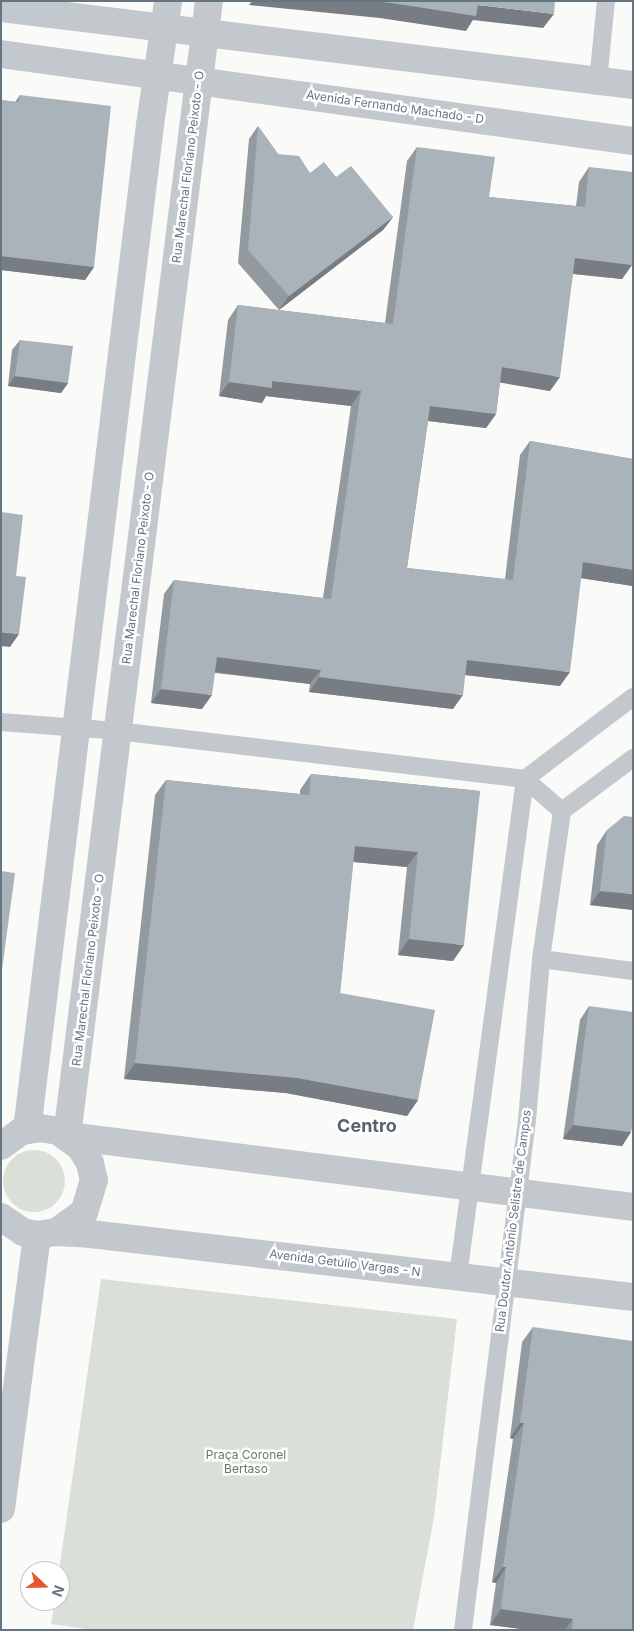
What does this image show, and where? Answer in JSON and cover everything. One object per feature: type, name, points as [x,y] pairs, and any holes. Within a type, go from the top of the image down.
[{"type":"street","points":[[168,1],[156,76],[77,728],[11,1136],[49,1129],[68,1136],[518,1193],[632,1202]]},
{"type":"street","name":"Rua Marechal Floriano Peixoto - O","points":[[68,1136],[209,1]]},
{"type":"street","points":[[1,8],[164,30],[633,85]]},
{"type":"street","name":"Avenida Fernando Machado - D","points":[[1,54],[633,141]]},
{"type":"street","points":[[1,1509],[46,1234],[84,1212],[94,1180],[90,1163],[81,1148],[68,1136]]},
{"type":"street","name":"Avenida Getúlio Vargas - N","points":[[4,1222],[46,1234],[90,1234],[633,1298]]},
{"type":"lane","points":[[598,81],[606,1]]},
{"type":"lane","points":[[458,1276],[524,779],[633,697]]},
{"type":"lane","points":[[1,722],[117,731],[524,779],[562,811],[633,758]]},
{"type":"lane","name":"Rua Doutor Antônio Selistre de Campos","points":[[464,1630],[518,1193],[541,959],[562,811]]},
{"type":"lane","points":[[541,959],[633,971]]},
{"type":"green space","points":[[28,1150],[40,1150],[56,1159],[63,1169],[65,1181],[63,1193],[56,1203],[40,1212],[28,1212],[17,1207],[8,1198],[3,1187],[3,1175],[8,1164],[17,1155]]},
{"type":"green space","name":"Praça Coronel Bertaso","points":[[101,1279],[457,1319],[434,1517],[413,1630],[94,1630],[51,1624],[53,1611],[70,1611],[70,1561],[60,1561]]},
{"type":"building","points":[[370,1],[555,1],[554,14],[478,5],[476,16]]},
{"type":"building","points":[[20,95],[111,106],[94,267],[1,256],[1,100],[19,102]]},
{"type":"building","points":[[258,126],[278,154],[299,156],[310,173],[324,162],[336,177],[351,166],[393,217],[289,296],[248,250]]},
{"type":"building","points":[[417,147],[495,157],[489,197],[585,207],[589,167],[633,172],[633,259],[632,265],[575,258],[560,377],[502,367],[496,414],[430,406],[407,568],[513,580],[530,441],[633,459],[633,570],[583,562],[570,672],[467,660],[463,695],[319,677],[321,670],[217,657],[212,695],[161,689],[174,580],[331,599],[361,391],[272,381],[272,388],[229,382],[238,305],[393,324]]},
{"type":"building","points":[[20,340],[73,346],[68,383],[15,376]]},
{"type":"building","points":[[1,512],[23,515],[16,576],[26,577],[19,634],[1,632]]},
{"type":"building","points":[[311,774],[480,791],[464,945],[409,939],[418,852],[355,846],[340,993],[435,1010],[418,1100],[297,1078],[135,1063],[166,780],[309,795]]},
{"type":"building","points":[[624,816],[633,817],[633,894],[600,891],[607,830]]},
{"type":"building","points":[[1,871],[15,873],[1,977]]},
{"type":"building","points":[[589,1006],[633,1012],[633,1123],[631,1132],[573,1125]]},
{"type":"building","points":[[533,1327],[633,1341],[633,1630],[572,1630],[573,1619],[501,1609],[506,1567],[503,1567],[524,1423],[520,1423]]},
{"type":"district","name":"Centro","points":[[367,1126]]}]
